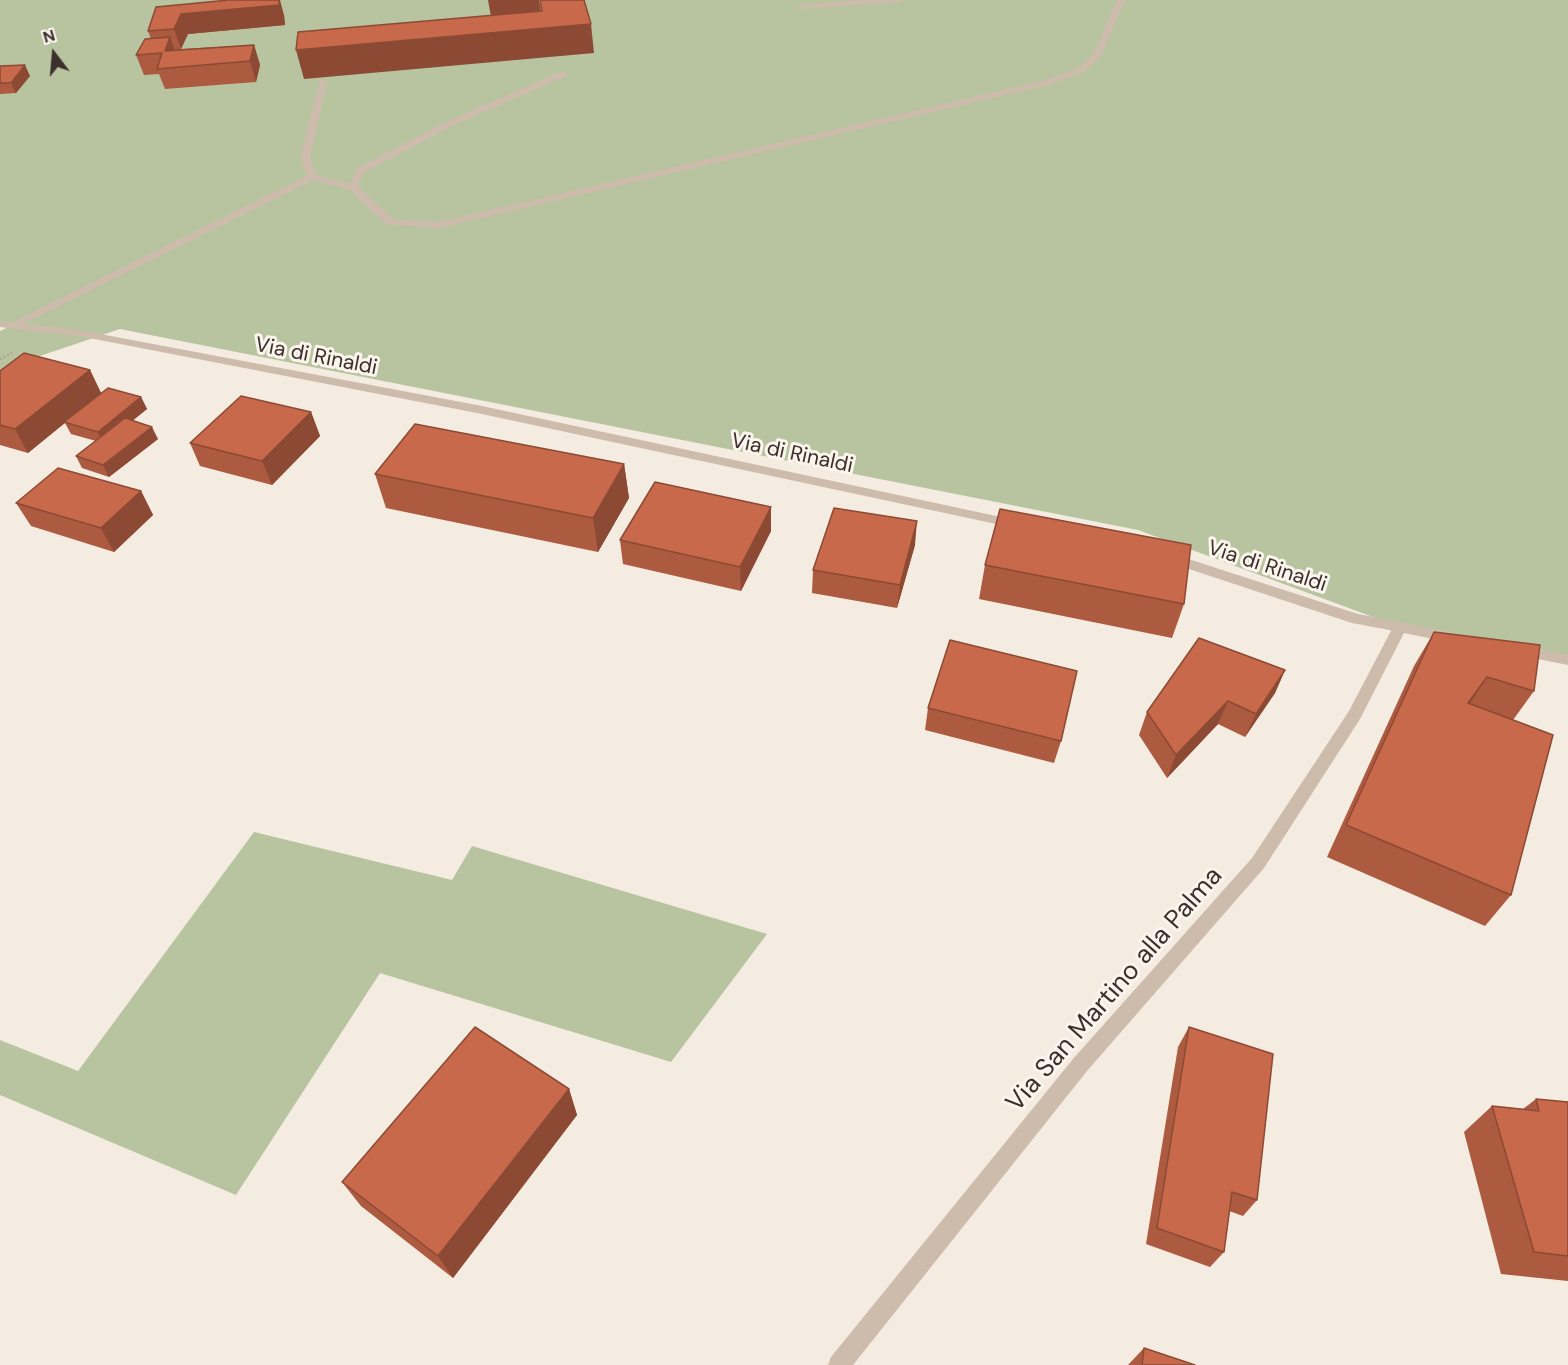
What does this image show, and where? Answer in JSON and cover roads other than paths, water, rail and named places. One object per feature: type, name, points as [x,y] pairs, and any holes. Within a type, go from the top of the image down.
[{"type":"street","points":[[800,7],[899,0]]},
{"type":"street","points":[[6,325],[312,177],[353,188],[390,222],[439,225],[1046,83],[1081,70],[1098,54],[1121,0]]},
{"type":"street","points":[[353,188],[359,171],[449,124],[563,74]]},
{"type":"street","points":[[312,177],[305,158],[323,81]]},
{"type":"street","name":"Via di Rinaldi","points":[[6,325],[84,334],[465,407],[1027,526]]},
{"type":"street","name":"Via di Rinaldi","points":[[1152,554],[1175,559],[1357,619],[1467,640]]},
{"type":"street","name":"Via San Martino alla Palma","points":[[839,1365],[1080,1065],[1258,862],[1355,716],[1400,627]]},
{"type":"street","points":[[1501,647],[1568,660]]}]
